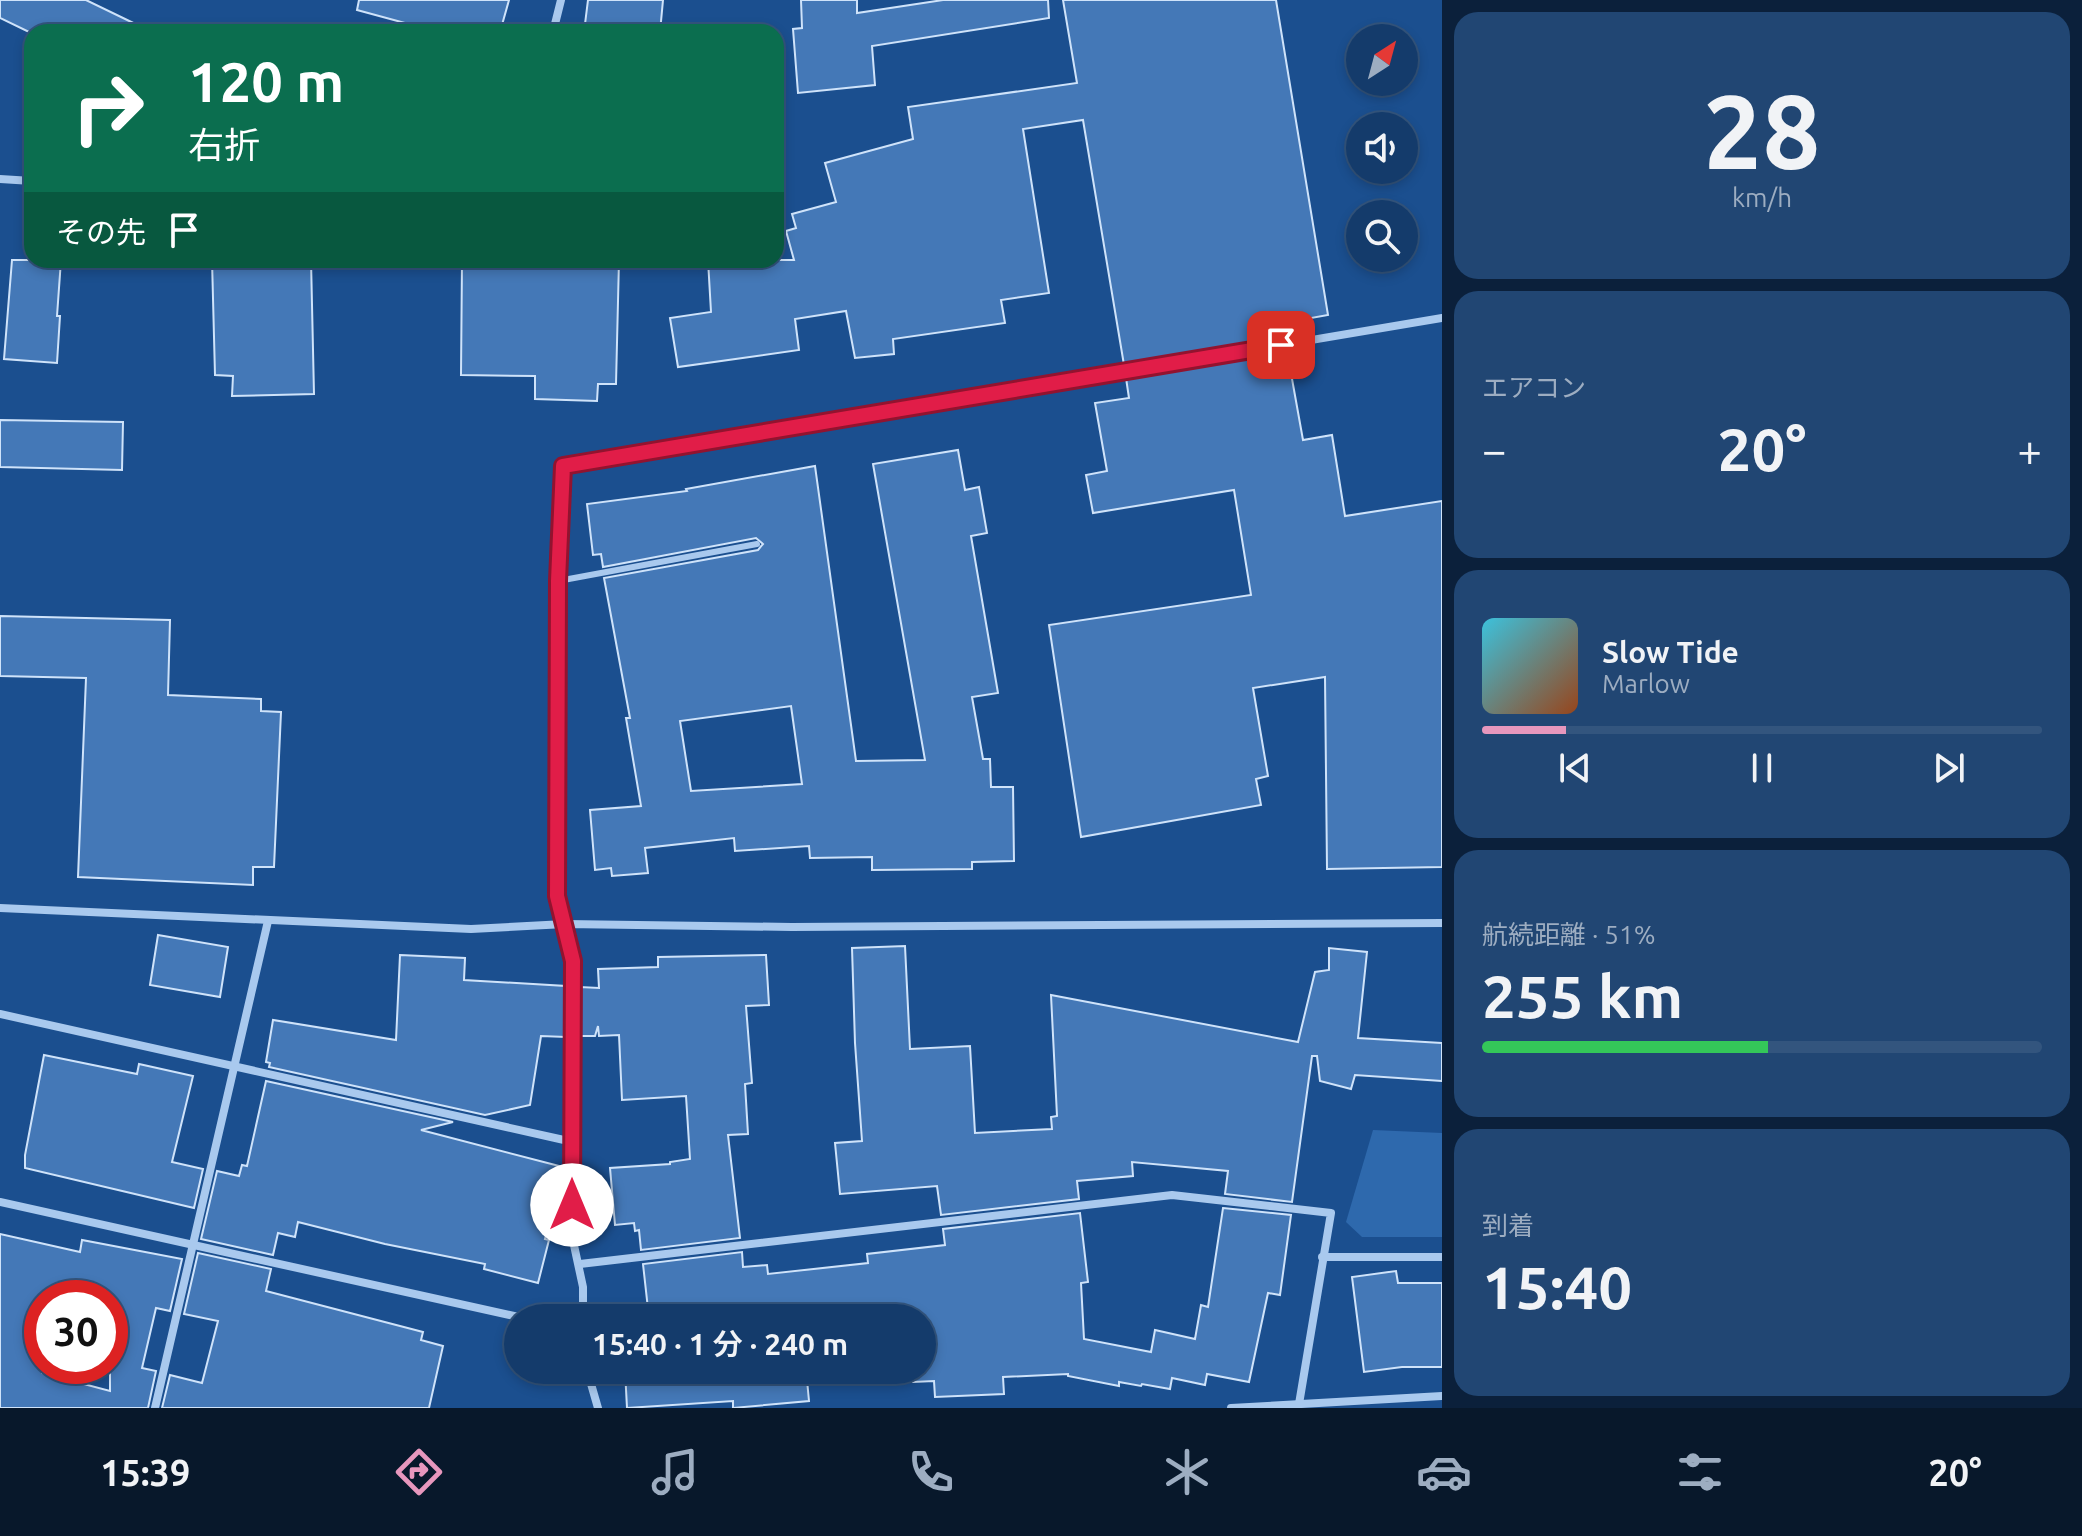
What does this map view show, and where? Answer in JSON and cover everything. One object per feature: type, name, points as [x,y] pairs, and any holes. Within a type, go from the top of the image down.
[{"type":"street","points":[[555,24],[561,0]]},
{"type":"street","points":[[0,179],[24,180]]},
{"type":"street","points":[[582,1304],[580,1264],[572,1236],[573,961],[557,896],[558,581],[563,466],[1442,318]]},
{"type":"street","points":[[0,908],[471,929],[565,924],[792,927],[1442,923]]},
{"type":"street","points":[[155,1408],[268,921]]},
{"type":"street","points":[[0,1014],[573,1142]]},
{"type":"street","points":[[580,1264],[1172,1195],[1331,1213],[1299,1404]]},
{"type":"street","points":[[0,1202],[504,1314]]},
{"type":"street","points":[[1322,1257],[1442,1257]]},
{"type":"street","points":[[591,1384],[598,1408]]},
{"type":"street","points":[[1231,1408],[1442,1396]]},
{"type":"lane","points":[[558,581],[757,544]]},
{"type":"shaded area","points":[[1373,1130],[1442,1133],[1442,1237],[1362,1237],[1346,1222]]},
{"type":"building","points":[[0,0],[86,0],[136,24],[24,24],[24,30],[0,18]]},
{"type":"building","points":[[359,0],[509,0],[502,24],[409,24],[357,10]]},
{"type":"building","points":[[588,0],[663,0],[661,24],[585,24]]},
{"type":"building","points":[[801,0],[857,0],[857,13],[943,0],[1048,0],[1049,18],[872,46],[875,85],[798,93],[793,29],[802,28]]},
{"type":"building","points":[[1063,0],[1276,0],[1328,315],[1283,323],[1285,337],[1124,365],[1083,120],[1023,129],[1049,293],[1001,300],[1005,323],[893,339],[894,354],[855,358],[846,311],[795,319],[799,350],[678,367],[670,318],[711,312],[708,268],[784,268],[784,260],[794,260],[786,231],[796,228],[792,214],[836,202],[825,163],[913,139],[908,107],[1077,83]]},
{"type":"building","points":[[12,260],[24,260],[24,268],[60,268],[57,363],[4,359]]},
{"type":"building","points":[[212,268],[311,268],[314,394],[232,396],[233,376],[215,375]]},
{"type":"building","points":[[462,268],[619,268],[616,384],[598,384],[597,401],[535,399],[535,376],[461,375]]},
{"type":"building","points":[[1287,351],[1303,440],[1332,435],[1345,516],[1442,501],[1442,867],[1327,869],[1325,677],[1253,688],[1268,776],[1256,779],[1261,805],[1081,837],[1049,625],[1251,595],[1234,490],[1093,513],[1086,475],[1107,471],[1095,403],[1129,398],[1126,378]]},
{"type":"building","points":[[0,420],[123,422],[122,470],[0,467]]},
{"type":"building","points":[[958,450],[965,490],[979,487],[987,533],[971,536],[998,693],[972,697],[983,759],[990,759],[991,787],[1013,787],[1014,861],[972,862],[972,869],[872,870],[872,857],[810,858],[809,846],[735,851],[734,838],[645,848],[648,873],[612,876],[611,868],[595,870],[590,810],[641,806],[626,718],[630,718],[604,578],[758,550],[763,544],[756,538],[603,567],[601,554],[593,555],[587,504],[687,491],[815,466],[856,761],[925,760],[873,464]],"holes":[[[791,706],[802,784],[691,791],[680,721]]]},
{"type":"building","points":[[0,616],[170,620],[168,695],[261,699],[261,711],[281,712],[274,867],[253,867],[253,885],[78,877],[86,678],[0,676]]},
{"type":"building","points":[[158,935],[228,947],[220,997],[150,985]]},
{"type":"building","points":[[905,946],[910,1049],[970,1046],[975,1133],[1052,1129],[1051,1117],[1057,1116],[1051,995],[1298,1042],[1315,972],[1329,970],[1329,948],[1367,952],[1358,1038],[1442,1043],[1442,1081],[1355,1075],[1351,1089],[1320,1081],[1317,1056],[1312,1056],[1292,1202],[1225,1194],[1228,1171],[1132,1162],[1133,1176],[1077,1181],[1079,1199],[941,1215],[937,1186],[840,1194],[835,1143],[862,1141],[852,948]]},
{"type":"building","points":[[400,955],[465,958],[464,980],[566,986],[566,1037],[541,1036],[530,1105],[485,1115],[269,1067],[270,1063],[266,1062],[273,1020],[396,1040]]},
{"type":"building","points":[[766,955],[769,1005],[746,1006],[752,1083],[745,1084],[748,1134],[728,1135],[740,1238],[641,1250],[639,1230],[635,1231],[634,1223],[615,1225],[610,1168],[670,1164],[690,1159],[686,1096],[622,1100],[619,1035],[599,1036],[598,1026],[595,1036],[580,1036],[580,987],[599,988],[598,969],[658,967],[658,957]]},
{"type":"building","points":[[44,1055],[137,1074],[139,1064],[193,1076],[172,1162],[203,1169],[194,1208],[25,1168]]},
{"type":"building","points":[[266,1081],[453,1122],[421,1130],[563,1167],[545,1239],[549,1240],[538,1283],[484,1269],[485,1264],[385,1244],[298,1222],[295,1237],[278,1233],[273,1255],[201,1239],[217,1171],[239,1176],[242,1165],[247,1166]]},
{"type":"building","points":[[1223,1208],[1291,1215],[1280,1295],[1268,1293],[1249,1382],[1207,1374],[1205,1385],[1172,1378],[1170,1389],[1119,1382],[1119,1386],[1068,1374],[1003,1377],[1004,1394],[935,1397],[936,1304],[647,1304],[643,1264],[742,1252],[743,1267],[767,1265],[768,1274],[868,1263],[867,1254],[945,1245],[943,1229],[1080,1213],[1088,1282],[1081,1283],[1084,1339],[1151,1352],[1155,1330],[1195,1339],[1201,1305],[1208,1307]]},
{"type":"building","points":[[0,1234],[80,1252],[82,1240],[182,1259],[170,1311],[156,1308],[142,1368],[156,1371],[148,1408],[0,1408]]},
{"type":"building","points":[[198,1253],[271,1269],[266,1291],[423,1332],[421,1340],[443,1346],[429,1408],[162,1408],[170,1375],[202,1383],[218,1321],[184,1314]]},
{"type":"building","points":[[1396,1271],[1398,1283],[1442,1283],[1442,1367],[1402,1367],[1364,1372],[1352,1277]]},
{"type":"building","points":[[626,1384],[807,1384],[809,1401],[733,1408],[733,1401],[627,1408]]},
{"type":"route","points":[[572,1205],[573,961],[557,896],[558,581],[563,466],[1281,345]]}]
